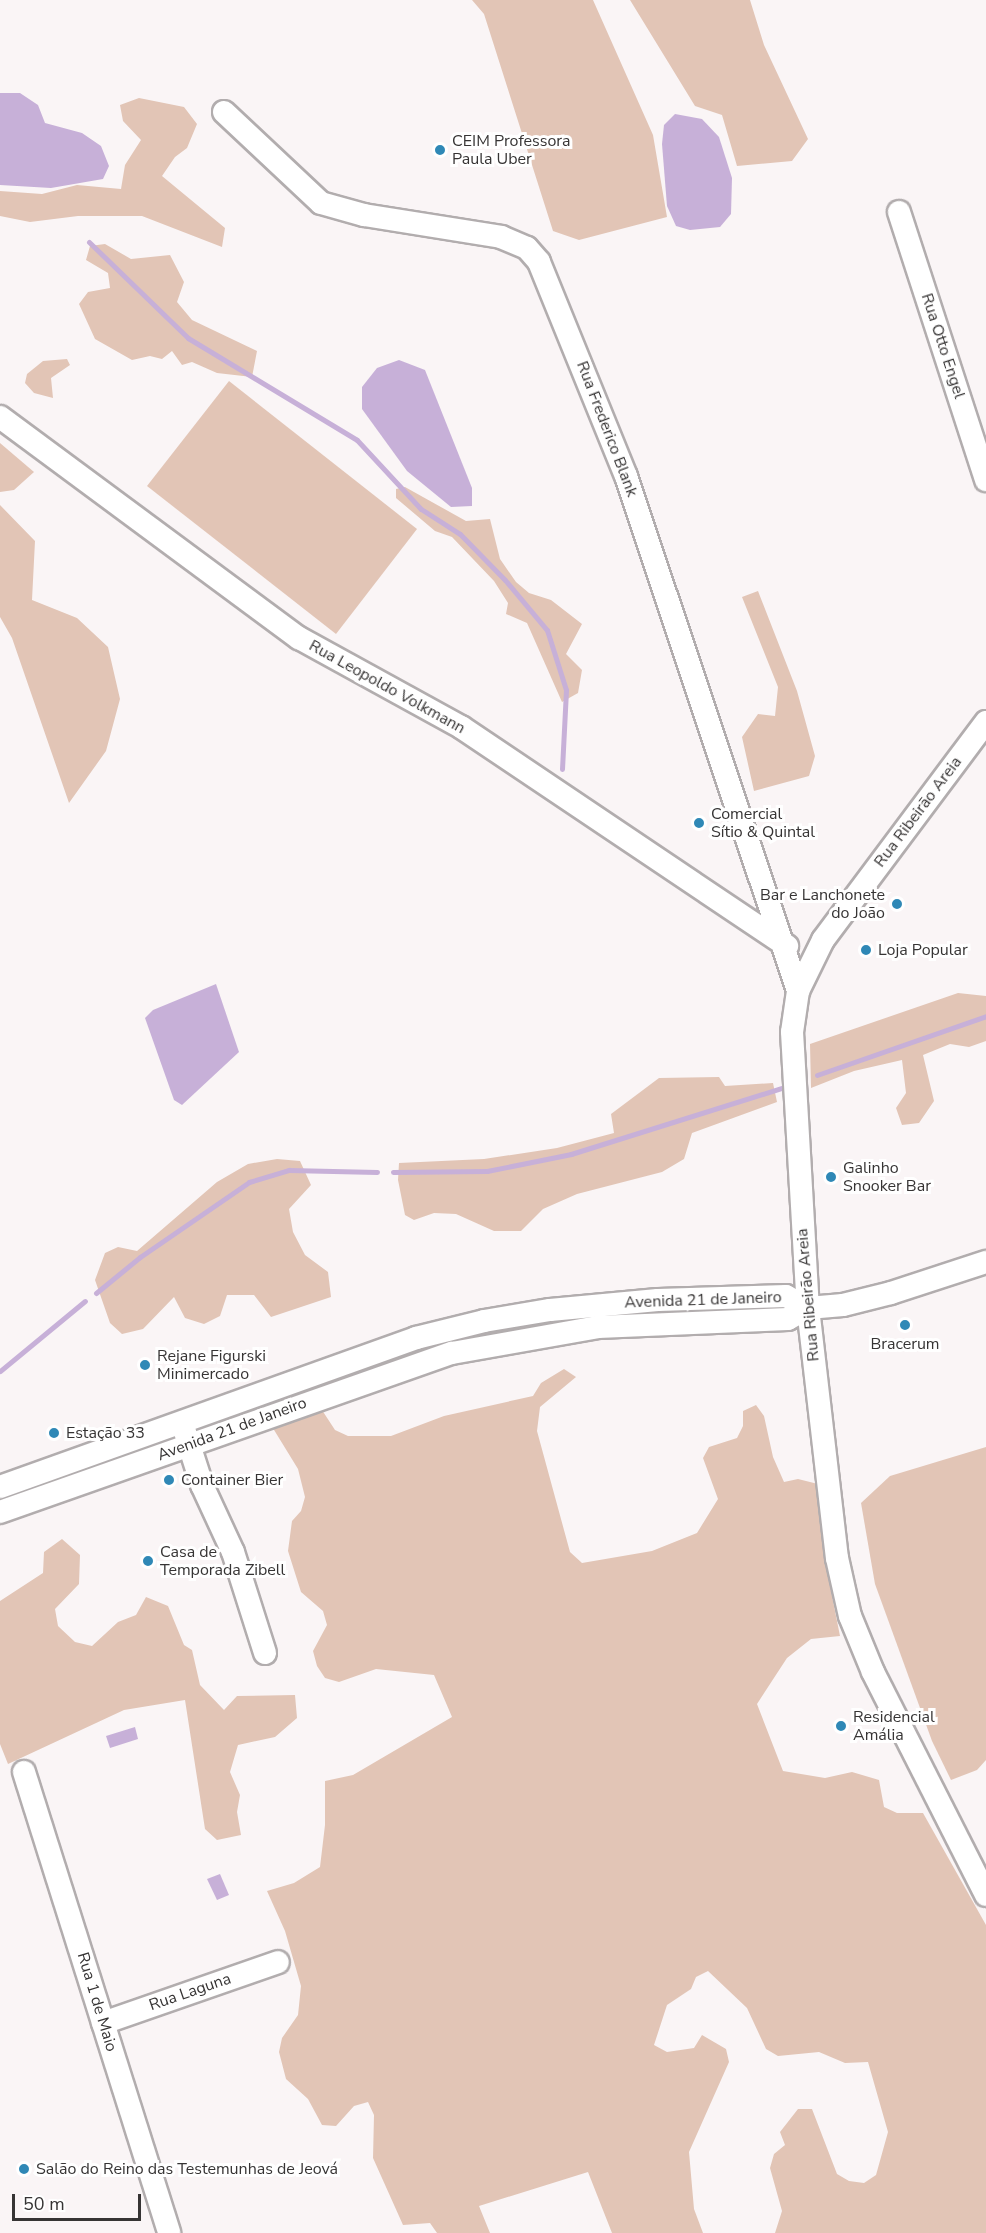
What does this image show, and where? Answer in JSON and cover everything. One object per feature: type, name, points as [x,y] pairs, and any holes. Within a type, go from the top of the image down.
[{"type":"street","name":"Rua Frederico Blank","points":[[224,112],[321,203],[364,215],[501,237],[527,248],[539,262],[626,476],[783,944]]},
{"type":"street","name":"Rua Otto Engel","points":[[899,212],[986,480]]},
{"type":"street","name":"Rua Leopoldo Volkmann","points":[[0,417],[299,638],[461,727],[783,944]]},
{"type":"street","name":"Rua Ribeirão Areia","points":[[986,722],[836,919],[801,983],[792,1032],[808,1308],[827,1492],[850,1616],[913,1756],[986,1895]]},
{"type":"street","points":[[783,944],[801,983]]},
{"type":"street","points":[[808,1308],[871,1298],[986,1262]]},
{"type":"street","name":"Avenida 21 de Janeiro","points":[[0,1487],[416,1338],[519,1315],[628,1302],[786,1296],[808,1308]]},
{"type":"street","name":"Avenida 21 de Janeiro","points":[[0,1512],[422,1361],[555,1333],[628,1324],[788,1319],[808,1308]]},
{"type":"street","points":[[416,1338],[422,1361]]},
{"type":"street","points":[[182,1422],[202,1485],[233,1552],[265,1653]]},
{"type":"street","name":"Rua 1 de Maio","points":[[24,1772],[169,2233]]},
{"type":"street","name":"Rua Laguna","points":[[103,2023],[278,1962]]},
{"type":"shaded area","points":[[472,0],[593,0],[653,135],[667,217],[579,240],[553,231],[484,14]]},
{"type":"shaded area","points":[[630,0],[750,0],[764,45],[808,139],[792,161],[737,166],[722,115],[695,106]]},
{"type":"shaded area","points":[[0,93],[20,93],[38,105],[45,123],[82,133],[101,146],[109,166],[103,179],[51,188],[0,185]]},
{"type":"shaded area","points":[[139,98],[184,107],[197,124],[187,148],[175,157],[162,176],[225,228],[222,247],[142,216],[78,216],[30,222],[0,216],[0,191],[42,194],[77,185],[121,189],[125,165],[141,140],[123,121],[120,105]]},
{"type":"shaded area","points":[[675,114],[702,119],[719,137],[732,178],[731,214],[720,227],[690,230],[676,226],[667,206],[662,144],[664,125]]},
{"type":"shaded area","points":[[105,244],[131,259],[170,255],[184,282],[177,302],[192,320],[257,351],[252,377],[217,373],[192,362],[182,365],[172,351],[162,359],[150,356],[132,360],[95,339],[79,304],[88,292],[110,288],[108,273],[86,260],[90,246]]},
{"type":"shaded area","points":[[67,359],[70,365],[51,378],[53,398],[34,393],[25,383],[27,374],[43,361]]},
{"type":"shaded area","points":[[399,360],[425,370],[472,488],[472,506],[451,507],[407,471],[362,409],[362,387],[377,368]]},
{"type":"shaded area","points":[[229,381],[417,529],[336,634],[147,486]]},
{"type":"shaded area","points":[[0,443],[34,472],[14,490],[0,492]]},
{"type":"shaded area","points":[[405,487],[466,521],[490,519],[500,559],[516,582],[529,593],[551,600],[582,624],[566,654],[582,670],[578,693],[562,702],[527,623],[506,614],[508,603],[494,581],[452,537],[435,531],[396,498],[396,489]]},
{"type":"shaded area","points":[[0,505],[35,541],[32,600],[77,618],[108,647],[120,699],[106,751],[69,803],[12,638],[0,617]]},
{"type":"shaded area","points":[[758,591],[797,691],[815,756],[809,776],[754,791],[742,737],[758,714],[775,716],[778,687],[742,597]]},
{"type":"shaded area","points":[[216,984],[239,1052],[182,1105],[174,1100],[145,1018],[153,1010]]},
{"type":"shaded area","points":[[958,993],[986,996],[986,1041],[969,1047],[950,1044],[923,1055],[934,1101],[919,1123],[902,1125],[896,1108],[906,1093],[902,1060],[854,1071],[811,1088],[810,1044]]},
{"type":"shaded area","points":[[719,1077],[725,1086],[773,1083],[777,1102],[692,1133],[684,1159],[662,1172],[577,1194],[543,1209],[521,1231],[494,1231],[456,1214],[434,1213],[414,1220],[405,1215],[398,1180],[399,1163],[484,1159],[557,1148],[614,1133],[611,1114],[659,1078]]},
{"type":"shaded area","points":[[277,1159],[300,1161],[311,1185],[289,1209],[293,1232],[305,1255],[328,1272],[331,1297],[271,1317],[254,1295],[227,1295],[220,1316],[204,1324],[185,1318],[174,1297],[143,1329],[122,1334],[110,1323],[95,1280],[105,1253],[118,1247],[137,1251],[217,1182],[248,1164]]},
{"type":"shaded area","points":[[780,1304],[780,1312],[434,1350],[432,1342],[552,1317]]},
{"type":"shaded area","points":[[398,1352],[401,1360],[200,1432],[198,1424]]},
{"type":"shaded area","points":[[564,1369],[576,1377],[540,1407],[537,1431],[570,1552],[582,1563],[652,1551],[697,1533],[718,1499],[703,1458],[709,1447],[737,1438],[743,1426],[743,1411],[756,1405],[764,1416],[773,1457],[784,1482],[798,1479],[818,1484],[825,1561],[840,1636],[811,1639],[787,1658],[757,1704],[783,1771],[825,1778],[852,1772],[879,1780],[884,1807],[897,1813],[923,1813],[986,1925],[986,2233],[775,2233],[782,2211],[770,2168],[774,2154],[785,2145],[780,2132],[798,2109],[812,2109],[837,2174],[849,2181],[864,2183],[876,2175],[888,2132],[868,2062],[845,2063],[819,2052],[778,2056],[766,2049],[747,2008],[708,1971],[696,1977],[691,1989],[667,2005],[654,2045],[667,2052],[694,2048],[702,2035],[726,2049],[729,2062],[689,2152],[694,2209],[703,2233],[612,2233],[588,2172],[479,2206],[490,2233],[437,2233],[430,2223],[403,2225],[373,2158],[374,2115],[368,2102],[354,2106],[336,2126],[322,2125],[308,2099],[286,2079],[279,2052],[282,2038],[298,2015],[301,1986],[285,1931],[267,1891],[294,1883],[320,1867],[325,1825],[325,1781],[353,1775],[452,1717],[434,1675],[376,1669],[339,1682],[325,1678],[317,1666],[313,1651],[327,1625],[323,1611],[301,1592],[288,1551],[292,1521],[301,1511],[305,1497],[298,1469],[271,1425],[320,1407],[335,1430],[348,1436],[391,1436],[444,1416],[533,1396],[541,1383]]},
{"type":"shaded area","points":[[161,1437],[164,1445],[0,1504],[0,1495]]},
{"type":"shaded area","points":[[986,1447],[986,1760],[977,1770],[951,1780],[932,1741],[875,1584],[861,1503],[890,1476]]},
{"type":"shaded area","points":[[62,1539],[80,1555],[79,1584],[55,1609],[58,1626],[75,1642],[92,1646],[118,1622],[136,1615],[146,1597],[168,1606],[184,1645],[192,1650],[200,1685],[224,1710],[237,1696],[295,1695],[297,1718],[275,1737],[238,1745],[230,1772],[240,1795],[237,1812],[241,1835],[217,1840],[205,1829],[185,1700],[124,1710],[8,1764],[0,1744],[0,1601],[43,1573],[44,1552]]},
{"type":"shaded area","points":[[135,1727],[138,1739],[110,1748],[106,1736]]},
{"type":"shaded area","points":[[220,1874],[229,1895],[217,1900],[207,1879]]},
{"type":"waterway","points":[[89,242],[188,338],[357,440],[421,509],[460,534],[505,580],[547,630],[566,690],[562,769]]},
{"type":"waterway","points":[[817,1075],[986,1016]]},
{"type":"waterway","points":[[393,1172],[487,1171],[571,1154],[782,1088]]},
{"type":"waterway","points":[[96,1293],[140,1257],[249,1182],[289,1170],[377,1172]]},
{"type":"waterway","points":[[0,1371],[85,1301]]},
{"type":"place","name":"CEIM Professora Paula Uber","points":[[440,150]]},
{"type":"place","name":"Comercial Sítio & Quintal","points":[[699,823]]},
{"type":"place","name":"Bar e Lanchonete do João","points":[[897,904]]},
{"type":"place","name":"Loja Popular","points":[[866,950]]},
{"type":"place","name":"Galinho Snooker Bar","points":[[831,1177]]},
{"type":"place","name":"Bracerum","points":[[905,1325]]},
{"type":"place","name":"Rejane Figurski Minimercado","points":[[145,1365]]},
{"type":"place","name":"Estação 33","points":[[54,1433]]},
{"type":"place","name":"Container Bier","points":[[169,1480]]},
{"type":"place","name":"Casa de Temporada Zibell","points":[[148,1561]]},
{"type":"place","name":"Residencial Amália","points":[[841,1726]]},
{"type":"place","name":"Salão do Reino das Testemunhas de Jeová","points":[[24,2169]]}]
